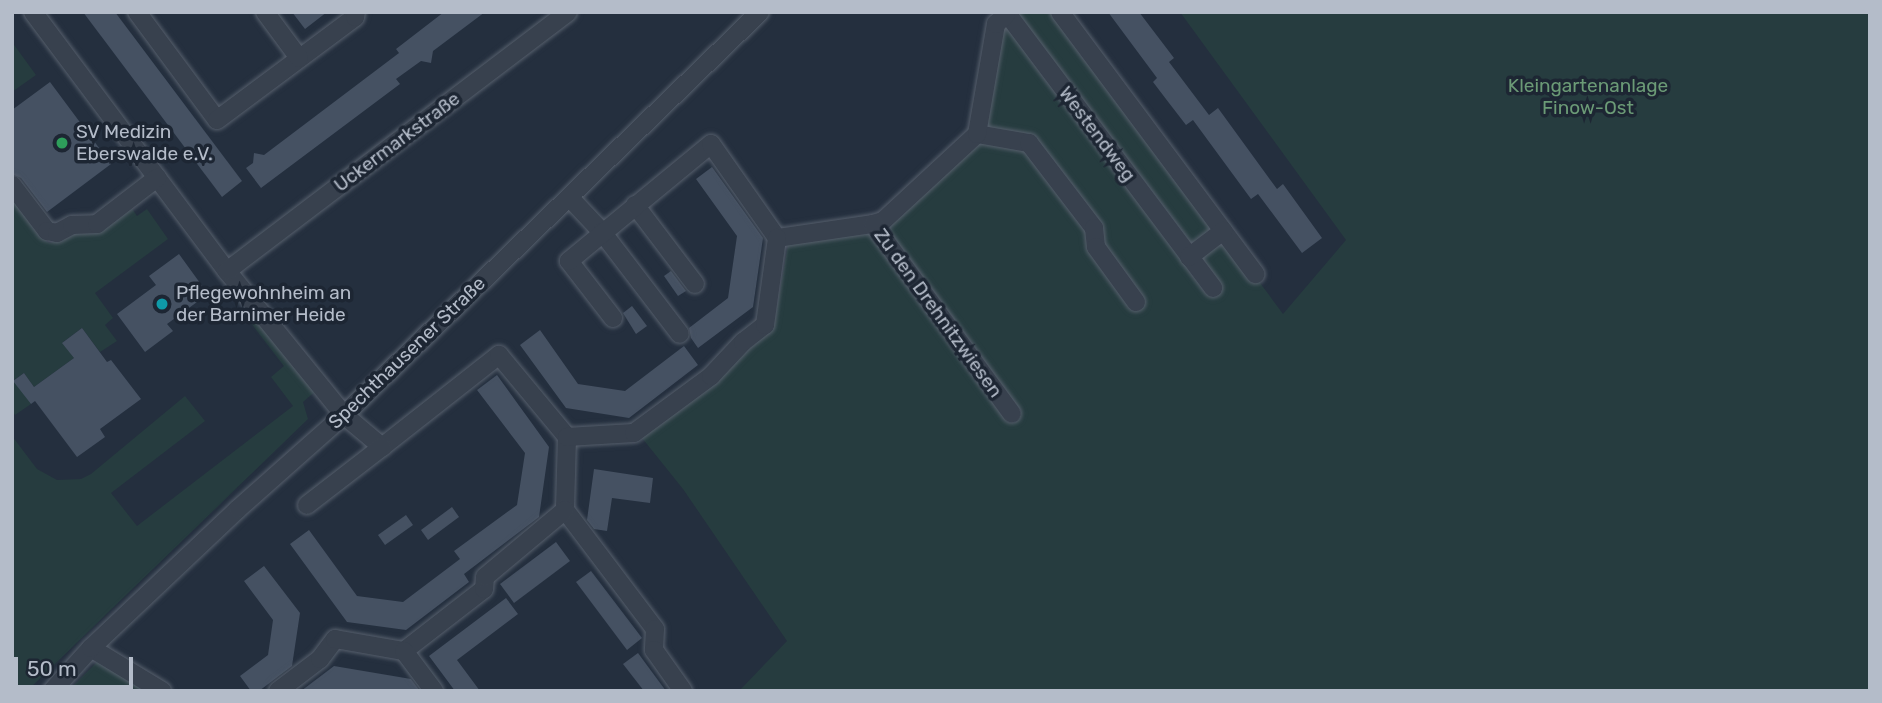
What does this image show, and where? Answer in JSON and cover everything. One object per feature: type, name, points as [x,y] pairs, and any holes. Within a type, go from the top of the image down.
[{"type":"street","points":[[33,12],[227,271],[344,415],[383,447]]},
{"type":"street","points":[[137,12],[217,120],[355,17],[356,12]]},
{"type":"street","points":[[265,12],[299,58]]},
{"type":"street","name":"Uckermarkstraße","points":[[227,271],[568,12]]},
{"type":"street","name":"Spechthausener Straße","points":[[52,691],[92,648],[238,509],[344,415],[760,12]]},
{"type":"street","points":[[1060,12],[1255,274]]},
{"type":"street","points":[[873,224],[883,221],[977,134],[996,24],[1006,14]]},
{"type":"street","name":"Westendweg","points":[[1006,14],[1213,288]]},
{"type":"street","points":[[977,134],[1029,143],[1094,228],[1096,247],[1136,302]]},
{"type":"street","points":[[567,438],[634,433],[712,376],[743,342],[765,325],[778,238],[711,144],[569,261],[613,318]]},
{"type":"street","points":[[12,184],[47,231],[57,233],[72,225],[97,224],[157,178]]},
{"type":"street","points":[[570,198],[602,232],[680,334]]},
{"type":"street","points":[[635,205],[695,284]]},
{"type":"street","name":"Zu den Drehnitzwiesen","points":[[778,238],[873,224],[1012,414]]},
{"type":"street","points":[[1189,257],[1223,231]]},
{"type":"street","points":[[307,505],[499,355],[567,438],[565,510],[655,629],[654,650],[683,691]]},
{"type":"street","points":[[404,651],[484,589],[485,577],[565,510]]},
{"type":"street","points":[[278,691],[320,659],[335,639],[404,651],[434,691]]},
{"type":"street","points":[[92,648],[162,691]]},
{"type":"green space","name":"Kleingartenanlage Finow-Ost","points":[[1006,12],[1060,12],[1283,314],[1346,240],[1180,12],[1870,12],[1870,691],[739,691],[787,641],[683,489],[638,433],[714,378],[773,329],[788,245],[883,221],[977,134]]},
{"type":"green space","points":[[12,42],[36,75],[12,92]]},
{"type":"green space","points":[[12,198],[40,237],[49,243],[66,238],[131,207],[137,216],[147,209],[168,239],[95,293],[113,318],[105,325],[117,341],[100,352],[82,328],[63,342],[74,358],[34,387],[24,373],[14,380],[31,404],[15,415],[12,411]]},
{"type":"green space","points":[[251,306],[318,389],[303,402],[308,419],[27,691],[12,691],[12,436],[37,469],[57,480],[81,479],[91,474],[185,396],[205,421],[111,493],[137,526],[293,406],[271,377],[284,366],[243,313]]},
{"type":"green space","points":[[98,661],[145,691],[68,691]]},
{"type":"building","points":[[83,12],[115,12],[242,181],[222,197]]},
{"type":"building","points":[[292,12],[327,12],[305,29]]},
{"type":"building","points":[[444,12],[485,12],[433,51],[431,63],[421,61],[396,79],[400,84],[261,188],[246,168],[253,163],[254,153],[264,155],[399,53],[396,49]]},
{"type":"building","points":[[1108,12],[1139,12],[1174,58],[1169,62],[1209,115],[1218,108],[1277,189],[1283,184],[1322,238],[1302,253],[1258,194],[1251,199],[1193,120],[1186,125],[1153,82],[1157,78]]},
{"type":"building","name":"SV Medizin Eberswalde e.V.","points":[[50,82],[111,164],[47,212],[21,178],[12,174],[12,110]]},
{"type":"building","points":[[712,167],[763,238],[753,307],[698,348],[691,338],[689,328],[728,298],[737,236],[696,179]]},
{"type":"building","name":"Pflegewohnheim an der Barnimer Heide","points":[[179,254],[208,294],[167,324],[173,331],[145,352],[117,314],[156,285],[149,276]]},
{"type":"building","points":[[671,271],[686,291],[678,296],[664,276]]},
{"type":"building","points":[[632,306],[647,326],[636,334],[623,313]]},
{"type":"building","points":[[82,328],[107,362],[111,360],[141,399],[100,429],[105,437],[77,457],[35,401],[31,404],[13,381],[24,373],[34,387],[74,358],[62,343]]},
{"type":"building","points":[[540,330],[578,384],[625,391],[684,346],[698,365],[629,418],[566,408],[520,345]]},
{"type":"building","points":[[497,375],[549,447],[539,517],[464,574],[469,582],[406,630],[347,622],[290,544],[309,530],[357,596],[403,602],[460,559],[454,551],[517,505],[525,453],[477,390]]},
{"type":"building","points":[[594,469],[653,478],[650,503],[612,498],[607,531],[594,529],[587,520]]},
{"type":"building","points":[[452,507],[459,517],[428,540],[421,530]]},
{"type":"building","points":[[406,515],[413,525],[385,545],[378,535]]},
{"type":"building","points":[[556,542],[570,561],[514,603],[500,584]]},
{"type":"building","points":[[264,566],[300,613],[292,666],[259,691],[251,691],[240,676],[268,655],[273,620],[244,581]]},
{"type":"building","points":[[591,571],[642,638],[627,650],[576,582]]},
{"type":"building","points":[[506,598],[518,614],[457,660],[480,691],[455,691],[429,656]]},
{"type":"building","points":[[638,653],[666,691],[644,691],[623,664]]},
{"type":"building","points":[[334,666],[411,679],[420,691],[301,691]]},
{"type":"place","name":"SV Medizin Eberswalde e.V.","points":[[62,143]]},
{"type":"place","name":"Pflegewohnheim an der Barnimer Heide","points":[[162,304]]}]
